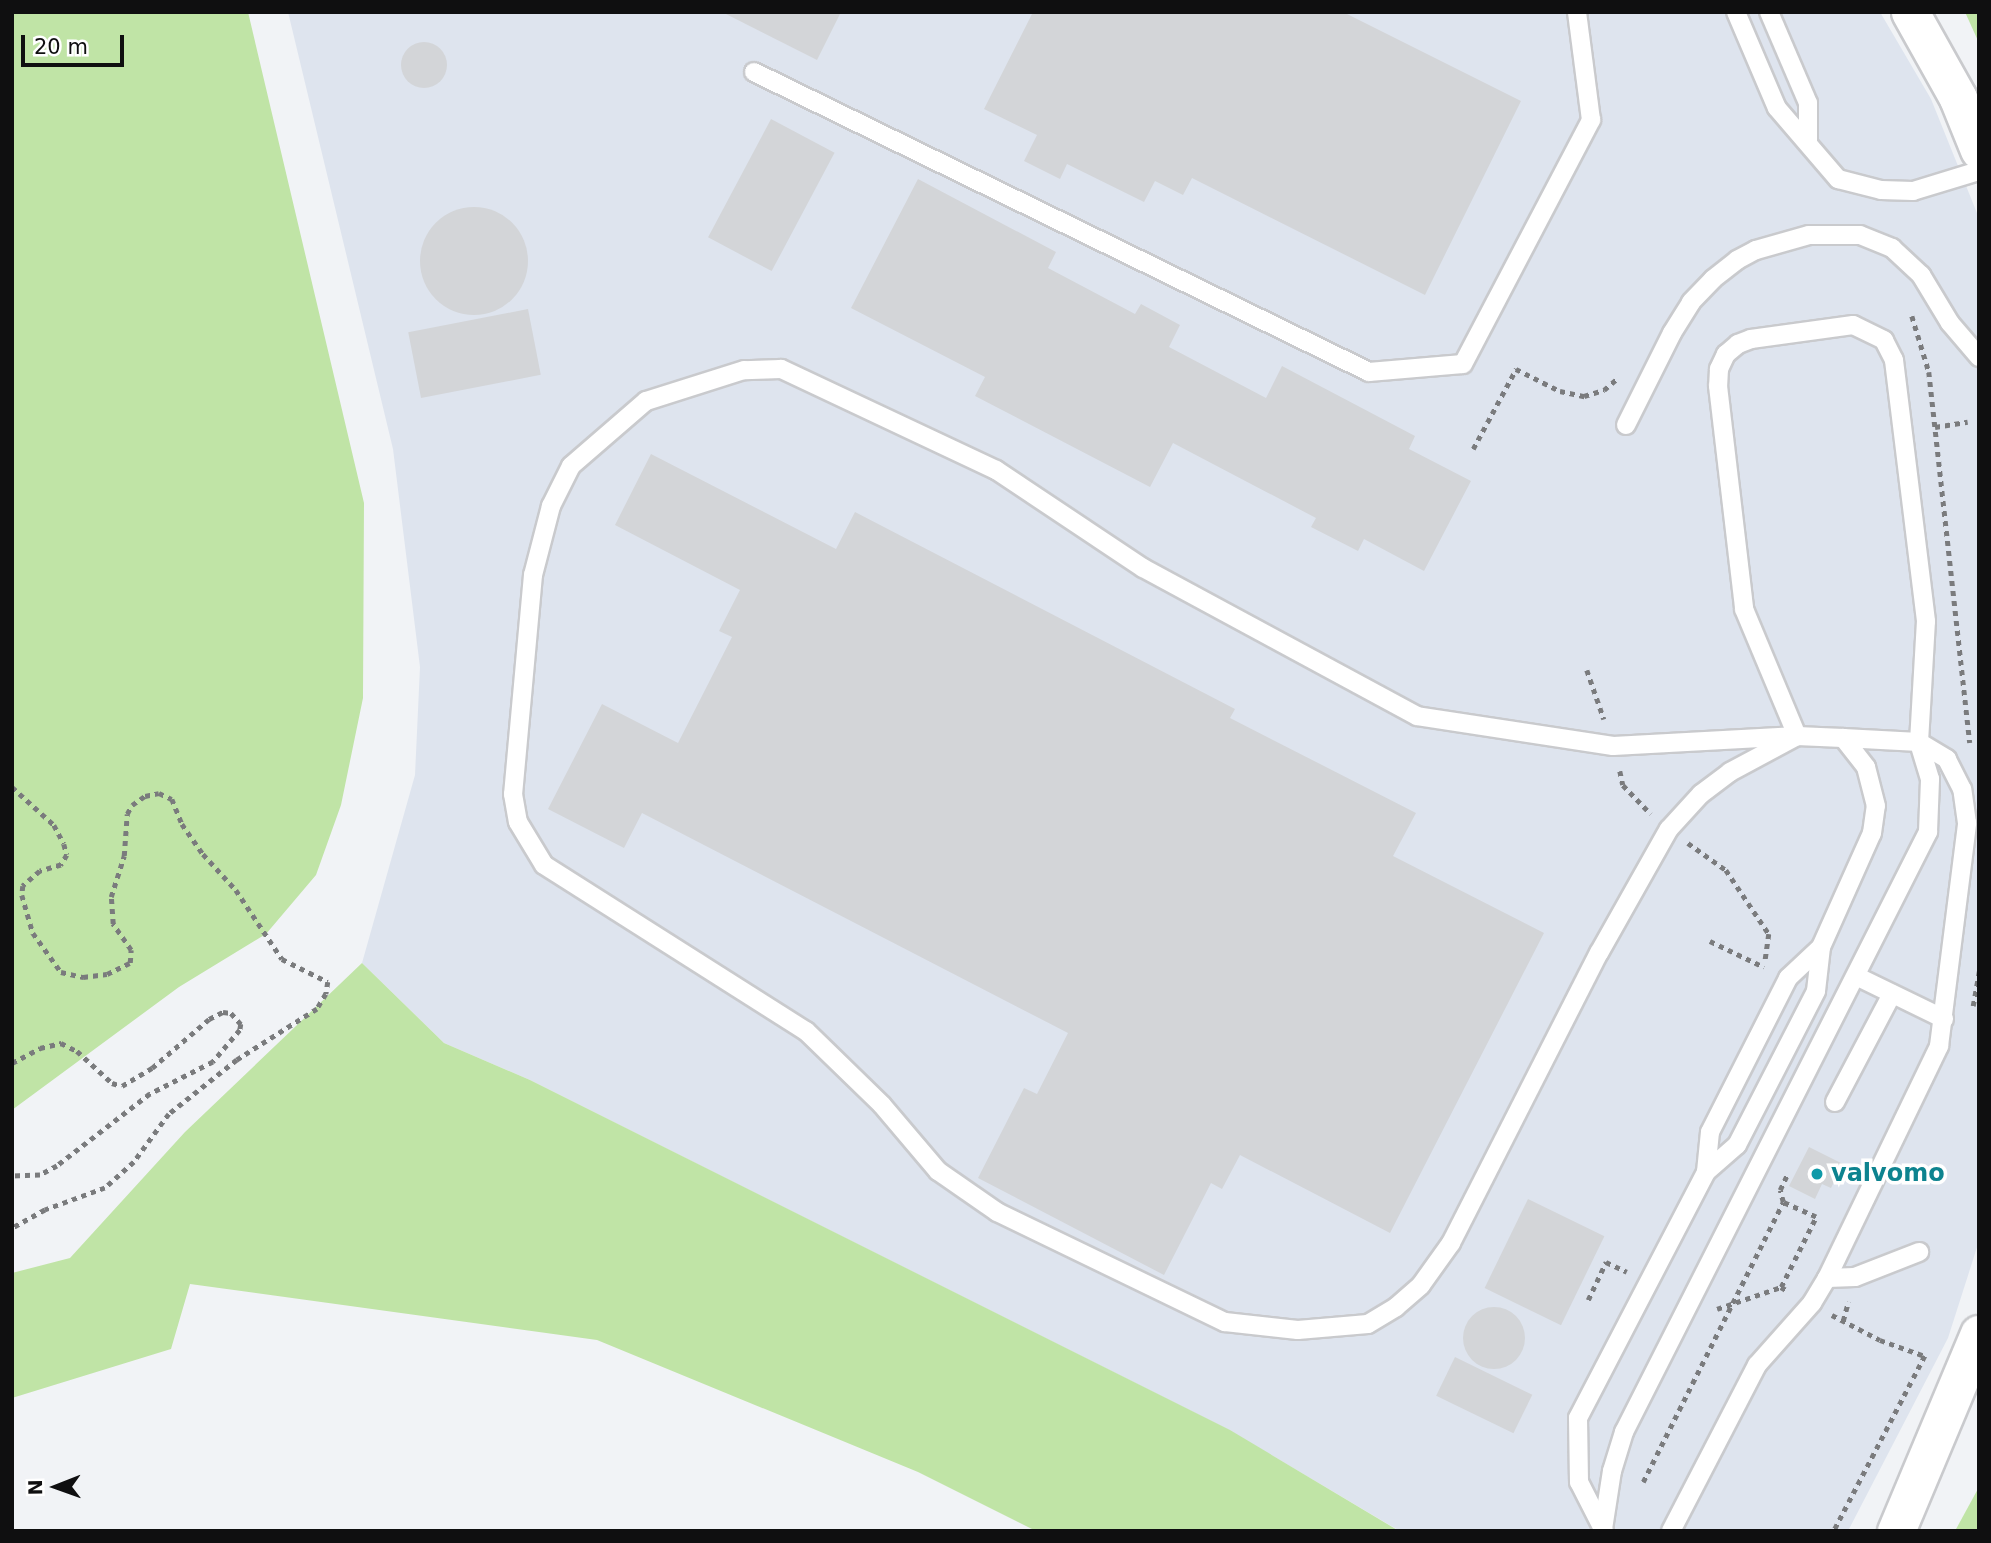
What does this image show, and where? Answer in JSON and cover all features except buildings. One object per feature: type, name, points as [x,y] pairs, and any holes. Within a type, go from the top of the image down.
[{"type":"street","points":[[1910,12],[1958,98],[1979,150]]},
{"type":"street","points":[[1896,1531],[1979,1334]]},
{"type":"lane","points":[[754,72],[1369,372],[1463,364],[1591,120],[1577,12]]},
{"type":"lane","points":[[1736,12],[1777,108],[1838,178],[1881,190],[1913,191],[1979,171]]},
{"type":"lane","points":[[1769,12],[1808,103],[1808,142]]},
{"type":"lane","points":[[1626,425],[1691,302],[1737,260],[1784,240],[1835,233],[1860,235],[1879,241],[1909,262],[1921,275],[1957,333],[1979,357]]},
{"type":"lane","points":[[1603,1530],[1612,1471],[1624,1432],[1928,832],[1930,779],[1919,742],[1926,621],[1894,360],[1884,340],[1853,325],[1738,344],[1726,354],[1719,369],[1718,386],[1744,609],[1797,736]]},
{"type":"lane","points":[[1671,1531],[1757,1365],[1812,1303],[1827,1278],[1939,1046],[1967,823],[1962,789],[1947,759],[1919,742],[1797,736],[1613,746],[1417,716],[1143,568],[996,470],[781,369],[744,370],[646,401],[571,466],[551,506],[533,575],[513,794],[518,822],[544,864],[806,1031],[883,1105],[938,1171],[997,1212],[1225,1322],[1298,1330],[1368,1324],[1396,1307],[1421,1285],[1451,1243],[1599,953],[1669,829],[1702,794],[1730,772],[1797,736]]},
{"type":"lane","points":[[1706,1172],[1737,1145],[1816,991],[1821,947],[1872,833],[1875,806],[1866,767],[1843,737]]},
{"type":"lane","points":[[1603,1530],[1579,1482],[1578,1418],[1706,1172],[1710,1132],[1788,978],[1821,947]]},
{"type":"lane","points":[[1856,976],[1944,1019]]},
{"type":"lane","points":[[1835,1102],[1892,994]]},
{"type":"lane","points":[[1827,1278],[1854,1277],[1919,1252]]},
{"type":"path","points":[[1912,314],[1929,372],[1966,726],[1972,755]]},
{"type":"path","points":[[1474,449],[1516,369],[1560,391],[1584,396],[1604,390],[1617,379],[1629,362],[1652,374]]},
{"type":"path","points":[[1936,427],[1968,422]]},
{"type":"path","points":[[12,787],[54,825],[67,855],[61,865],[40,871],[23,886],[22,895],[33,933],[61,972],[83,977],[95,976],[107,974],[130,963],[131,950],[113,924],[111,897],[124,856],[127,814],[132,805],[145,796],[159,793],[172,799],[182,824],[203,854],[236,890],[282,959],[328,982],[317,1009],[237,1060],[169,1114],[134,1162],[105,1188],[46,1210],[12,1228]]},
{"type":"path","points":[[12,1063],[40,1048],[61,1043],[76,1051],[111,1083],[122,1086],[152,1068],[209,1019],[223,1012],[231,1013],[241,1024],[240,1030],[213,1062],[150,1094],[57,1166],[40,1175],[12,1176]]},
{"type":"path","points":[[1643,1482],[1783,1202],[1780,1190],[1789,1170]]},
{"type":"path","points":[[1689,1305],[1707,1312],[1781,1287],[1816,1217],[1783,1202]]},
{"type":"path","points":[[1588,1300],[1606,1262],[1649,1283]]},
{"type":"path","points":[[1781,1287],[1880,1340],[1925,1356],[1834,1531]]},
{"type":"shaded area","points":[[288,12],[1880,12],[1931,99],[1979,218],[1979,1241],[1948,1338],[1848,1531],[1398,1530],[1229,1430],[530,1080],[444,1043],[362,963],[415,775],[420,667],[393,449]]},
{"type":"green space","points":[[12,12],[248,12],[364,503],[363,698],[341,805],[316,875],[266,934],[179,987],[12,1110]]},
{"type":"green space","points":[[1965,12],[1979,12],[1979,43]]},
{"type":"green space","points":[[362,963],[444,1043],[530,1080],[1230,1430],[1399,1531],[1036,1531],[918,1472],[597,1340],[190,1284],[171,1349],[12,1398],[12,1273],[70,1258],[185,1132]]},
{"type":"green space","points":[[1979,1487],[1979,1531],[1955,1531]]},
{"type":"place","name":"valvomo","points":[[1817,1174]]}]
